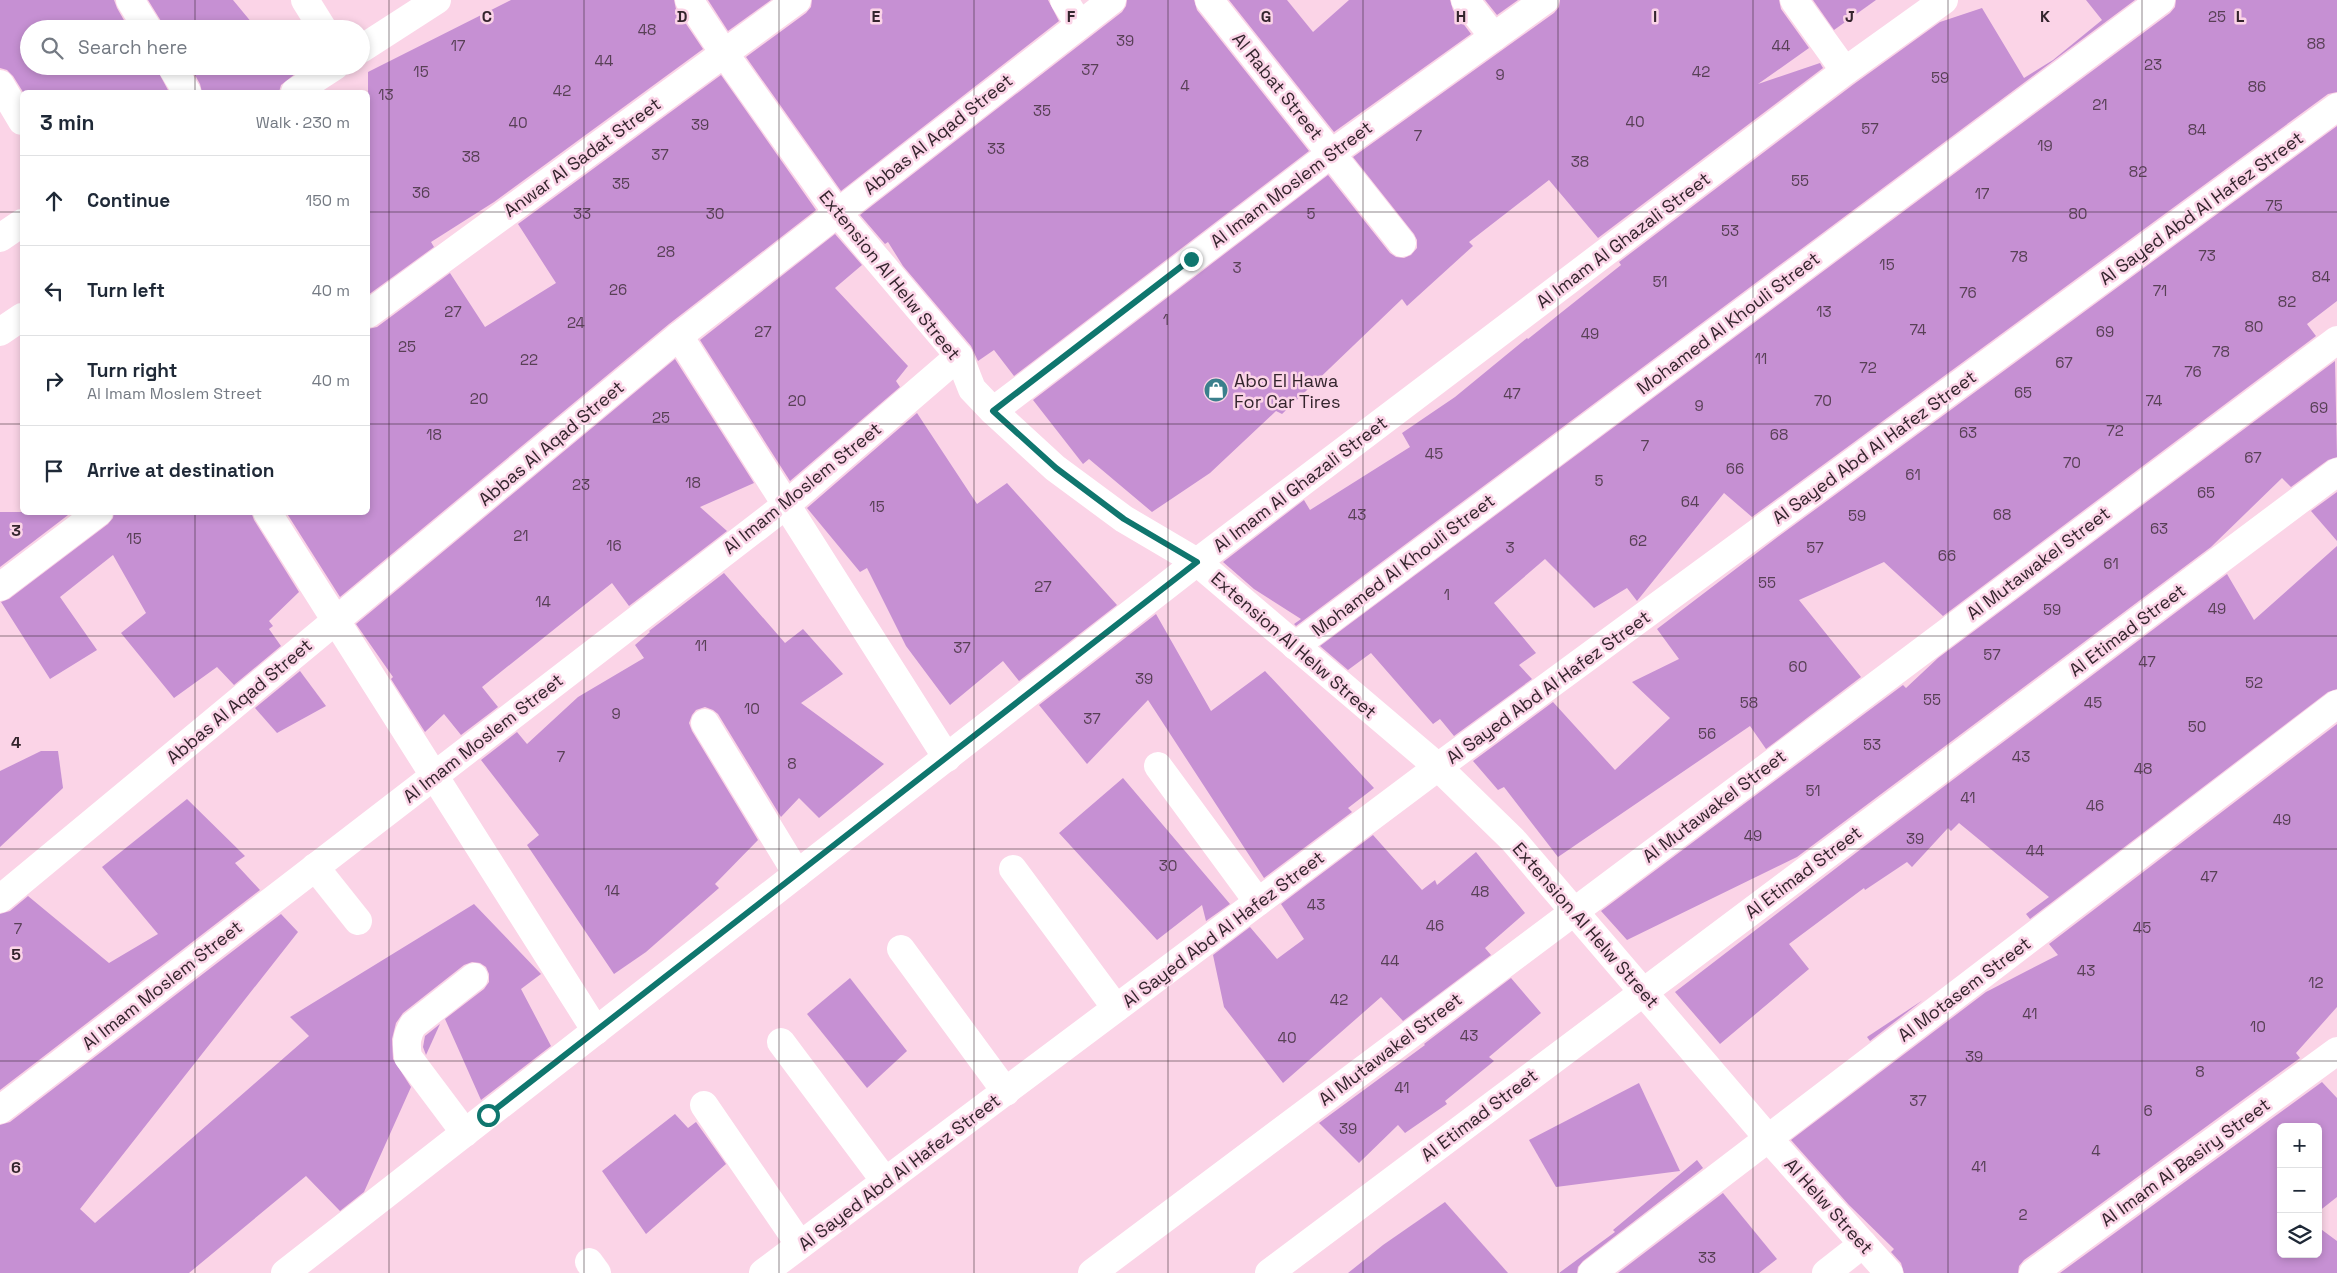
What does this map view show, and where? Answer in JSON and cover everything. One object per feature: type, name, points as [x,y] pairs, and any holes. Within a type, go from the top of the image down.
[{"type":"street","points":[[130,0],[142,20]]},
{"type":"street","points":[[305,0],[317,20]]},
{"type":"street","points":[[370,43],[437,0]]},
{"type":"street","name":"Extension Al Helw Street","points":[[690,0],[724,53],[837,212],[958,356],[972,389],[993,411],[1056,468],[1124,519],[1197,562],[1438,767],[1513,840],[1768,1138]]},
{"type":"street","name":"Anwar Al Sadat Street","points":[[370,313],[798,0]]},
{"type":"street","points":[[1064,0],[1079,24]]},
{"type":"street","name":"Abbas Al Aqad Street","points":[[0,899],[679,336],[1112,0]]},
{"type":"street","name":"Al Rabat Street","points":[[1209,0],[1332,152],[1402,243]]},
{"type":"street","points":[[1465,0],[1494,37]]},
{"type":"street","name":"Al Imam Moslem Street","points":[[993,411],[1332,152],[1545,0]]},
{"type":"street","points":[[1794,0],[1845,71]]},
{"type":"street","name":"Al Imam Al Ghazali Street","points":[[285,1273],[1197,562],[1845,71],[1944,0]]},
{"type":"street","name":"Mohamed Al Khouli Street","points":[[1295,646],[2162,0]]},
{"type":"street","points":[[177,75],[186,90]]},
{"type":"street","points":[[298,90],[321,75]]},
{"type":"street","points":[[0,84],[20,118]]},
{"type":"street","name":"Al Sayed Abd Al Hafez Street","points":[[763,1273],[1438,767],[2337,108]]},
{"type":"street","points":[[0,238],[20,225]]},
{"type":"street","points":[[0,332],[20,318]]},
{"type":"street","points":[[679,336],[947,758]]},
{"type":"street","name":"Al Mutawakel Street","points":[[1092,1273],[2337,340]]},
{"type":"street","name":"Al Imam Moslem Street","points":[[0,1110],[786,505],[958,356]]},
{"type":"street","name":"Al Etimad Street","points":[[1269,1273],[2337,472]]},
{"type":"street","points":[[0,587],[95,515]]},
{"type":"street","points":[[269,515],[596,1031]]},
{"type":"street","name":"Al Motasem Street","points":[[1592,1273],[2337,704]]},
{"type":"street","points":[[705,722],[797,874]]},
{"type":"street","points":[[1158,766],[1258,902]]},
{"type":"street","points":[[315,867],[358,921]]},
{"type":"street","points":[[1013,869],[1116,1008]]},
{"type":"street","points":[[901,950],[1006,1092]]},
{"type":"street","points":[[466,1133],[408,1057],[406,1046],[407,1034],[413,1025],[474,977]]},
{"type":"street","points":[[781,1042],[885,1181]]},
{"type":"street","name":"Al Imam Al Basiry Street","points":[[2033,1273],[2337,1051]]},
{"type":"street","points":[[704,1105],[800,1245]]},
{"type":"street","name":"Al Helw Street","points":[[1768,1138],[1889,1273]]},
{"type":"street","points":[[1826,1273],[1863,1244]]},
{"type":"building","points":[[0,0],[114,0],[124,20],[20,20],[20,75],[160,75],[168,90],[22,90],[13,76],[7,70],[0,68]]},
{"type":"building","points":[[148,0],[233,0],[250,20],[160,20]]},
{"type":"building","points":[[511,0],[674,0],[676,9],[703,49],[494,202],[431,242],[434,247],[370,294],[370,90],[368,90],[368,75],[370,75],[370,71]]},
{"type":"building","points":[[708,0],[771,0],[728,31]]},
{"type":"building","points":[[812,0],[1048,0],[1059,21],[841,191],[746,57],[806,13],[811,7]]},
{"type":"building","points":[[1127,0],[1194,0],[1197,10],[1309,151],[1014,376],[994,350],[978,361],[971,346],[903,266],[888,242],[885,244],[860,215],[1122,12]]},
{"type":"building","points":[[1229,0],[1287,0],[1313,32],[1349,0],[1450,0],[1453,10],[1471,34],[1334,132]]},
{"type":"building","points":[[1485,0],[1518,0],[1497,15]]},
{"type":"building","points":[[1560,0],[1779,0],[1781,9],[1809,48],[1758,84],[1820,63],[1823,68],[1598,238],[1549,180],[1469,242],[1473,246],[1407,306],[1402,299],[1282,414],[1276,411],[1210,473],[1152,512],[1089,459],[1083,464],[1033,400],[1328,175],[1390,253],[1396,257],[1404,258],[1411,255],[1417,248],[1417,240],[1414,234],[1353,157],[1554,13],[1559,7]]},
{"type":"building","points":[[1813,0],[1876,0],[1834,30]]},
{"type":"building","points":[[2086,0],[2135,0],[1296,626],[1294,624],[1301,619],[1254,589],[1223,562],[1304,500],[1310,510],[1410,447],[1402,433],[1455,397],[1621,265],[1619,262],[1854,84],[1940,22],[1982,8],[2024,78],[2053,60],[2102,20]]},
{"type":"building","points":[[2176,0],[2337,0],[2337,92],[2328,94],[1752,517],[1724,493],[1637,601],[1627,588],[1594,608],[1545,559],[1494,603],[1536,653],[1519,665],[1532,679],[1454,736],[1440,719],[1433,724],[1371,653],[1348,670],[1320,646],[2170,13],[2175,7]]},
{"type":"building","points":[[195,75],[294,75],[281,85],[280,90],[202,90]]},
{"type":"building","points":[[721,75],[816,210],[669,324],[340,597],[288,515],[370,515],[370,329],[377,327],[450,273],[485,327],[556,283],[518,224]]},
{"type":"building","points":[[2337,126],[2337,301],[2307,324],[2316,336],[1943,616],[1884,562],[1799,600],[1861,677],[1766,749],[1750,726],[1558,857],[1504,787],[1498,790],[1473,761],[1553,702],[1615,770],[1670,718],[1632,682],[1679,659],[1657,629],[1775,539]]},
{"type":"building","points":[[835,234],[862,265],[835,288],[908,366],[896,381],[900,387],[790,481],[700,340]]},
{"type":"building","points":[[675,359],[754,483],[700,507],[727,531],[629,606],[612,583],[482,687],[498,707],[461,735],[444,714],[425,732],[391,679],[393,677],[356,624]]},
{"type":"building","points":[[2335,361],[2337,457],[2328,460],[2291,487],[2282,478],[2211,547],[1797,857],[1627,940],[1601,911],[1903,685],[1906,688],[1938,658]]},
{"type":"building","points":[[917,413],[977,504],[1007,483],[1117,605],[1019,681],[1003,661],[950,705],[906,646],[867,568],[860,572],[807,508]]},
{"type":"building","points":[[2337,492],[2337,541],[2311,511]]},
{"type":"building","points":[[0,512],[20,512],[20,515],[68,515],[0,567]]},
{"type":"building","points":[[114,515],[252,515],[299,592],[269,621],[273,626],[269,629],[281,646],[234,685],[217,667],[174,698],[121,633],[146,613],[113,555],[60,597],[97,650],[50,679],[1,602],[9,599],[108,524]]},
{"type":"building","points":[[2337,546],[2337,689],[2328,692],[2030,919],[2026,914],[2049,897],[1959,823],[1951,831],[1948,828],[1912,867],[1907,862],[1865,890],[1864,888],[1789,944],[1809,969],[1720,1044],[1675,992],[1874,839],[2227,574],[2254,620]]},
{"type":"building","points":[[724,573],[785,643],[803,629],[843,674],[801,703],[884,764],[819,818],[799,798],[781,817],[718,714],[705,707],[696,710],[689,723],[692,731],[758,840],[715,884],[719,888],[646,952],[614,974],[527,845],[539,835],[481,760],[517,732],[527,744],[578,697],[644,658],[635,645],[649,631]]},
{"type":"building","points":[[1156,614],[1211,711],[1265,671],[1374,788],[1348,808],[1352,812],[1264,878],[1148,700],[1087,764],[1039,705]]},
{"type":"building","points":[[300,671],[326,706],[277,733],[255,708]]},
{"type":"building","points":[[2337,724],[2337,1007],[2296,1053],[2300,1058],[2024,1260],[2019,1266],[2018,1273],[1904,1273],[1901,1263],[1891,1252],[1894,1249],[1849,1205],[1791,1140],[1986,992],[2058,955],[2049,944]]},
{"type":"building","points":[[41,751],[58,751],[63,788],[0,847],[0,771]]},
{"type":"building","points":[[1123,778],[1230,904],[1206,921],[1202,905],[1157,940],[1059,833]]},
{"type":"building","points":[[187,799],[245,856],[235,863],[260,890],[0,1090],[0,914],[10,911],[28,896],[109,963],[158,934],[102,867]]},
{"type":"building","points":[[1373,835],[1422,890],[1435,880],[1437,885],[1476,852],[1525,913],[1485,948],[1491,955],[1403,1021],[1381,997],[1283,1083],[1224,1007],[1213,955],[1250,927],[1277,959],[1304,939],[1281,904]]},
{"type":"building","points":[[474,904],[541,974],[521,989],[551,1046],[481,1100],[445,1019],[484,989],[489,982],[489,974],[486,967],[480,963],[472,962],[464,965],[403,1013],[396,1023],[392,1039],[393,1059],[411,1087],[364,1192],[340,1211],[306,1176],[189,1273],[0,1273],[0,1125],[10,1122],[281,914],[298,932],[80,1209],[95,1223],[309,1036],[290,1017]]},
{"type":"building","points":[[850,978],[907,1051],[867,1088],[807,1014]]},
{"type":"building","points":[[1511,978],[1541,1013],[1489,1057],[1494,1061],[1445,1101],[1447,1104],[1405,1133],[1398,1125],[1359,1163],[1319,1123],[1425,1045]]},
{"type":"building","points":[[1923,1000],[1870,1041],[1867,1037]]},
{"type":"building","points":[[440,1024],[426,1055],[423,1047],[425,1036]]},
{"type":"building","points":[[2322,1082],[2337,1098],[2337,1197],[2322,1209],[2322,1123],[2277,1123],[2277,1258],[2322,1258],[2322,1230],[2337,1241],[2337,1273],[2060,1273]]},
{"type":"building","points":[[1639,1083],[1680,1171],[1556,1187],[1529,1140]]},
{"type":"building","points":[[675,1114],[688,1128],[696,1122],[726,1164],[646,1234],[602,1171]]},
{"type":"building","points":[[1697,1160],[1703,1168],[1583,1261],[1578,1267],[1577,1273],[1559,1273],[1615,1232],[1613,1230]]},
{"type":"building","points":[[1723,1193],[1777,1259],[1759,1273],[1618,1273]]},
{"type":"building","points":[[1445,1202],[1508,1273],[1348,1273],[1383,1245]]},
{"type":"place","name":"Abo El Hawa For Car Tires","points":[[1216,390]]},
{"type":"route","points":[[488,1115],[1197,562],[1124,519],[1056,468],[993,411],[1191,259]]}]
